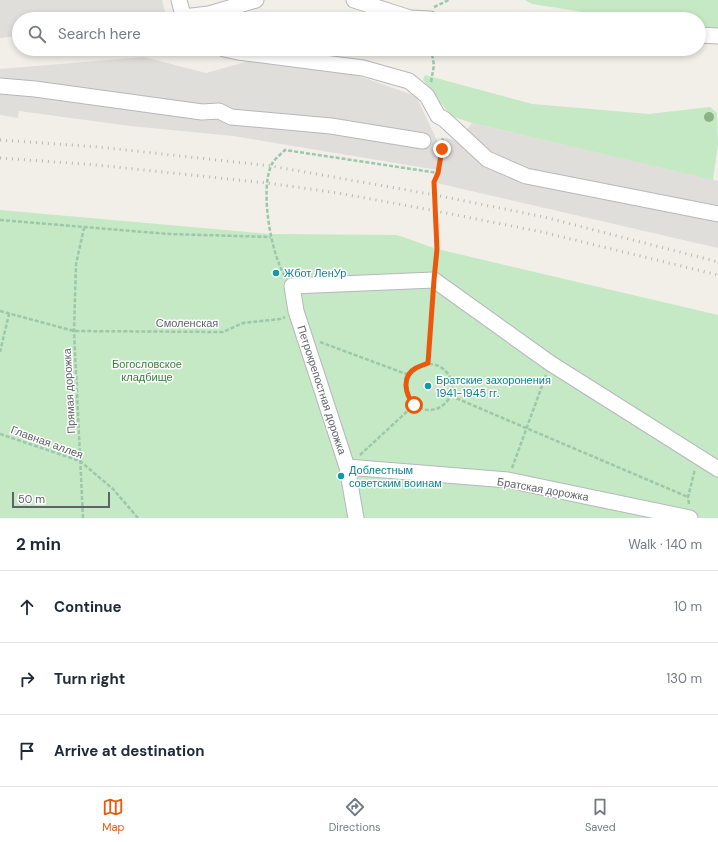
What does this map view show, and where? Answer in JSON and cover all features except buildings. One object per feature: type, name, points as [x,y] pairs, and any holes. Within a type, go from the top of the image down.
[{"type":"lane","points":[[179,0],[182,12]]},
{"type":"lane","points":[[216,12],[256,0]]},
{"type":"lane","points":[[354,0],[391,12]]},
{"type":"lane","points":[[706,35],[718,36]]},
{"type":"lane","points":[[269,56],[363,68],[409,81],[427,96],[438,116],[444,119],[487,159],[526,176],[718,214]]},
{"type":"lane","points":[[0,86],[35,89],[202,112],[220,111],[231,117],[331,126],[423,142]]},
{"type":"lane","points":[[292,286],[434,280],[550,363],[718,469]]},
{"type":"lane","name":"Петрокрепостная дорожка","points":[[292,286],[296,311],[346,467],[356,518]]},
{"type":"lane","name":"Братская дорожка","points":[[346,467],[508,480],[690,518]]},
{"type":"path","points":[[427,96],[434,65],[432,56]]},
{"type":"path","points":[[428,363],[437,249],[434,182],[438,173],[442,149],[444,119]]},
{"type":"path","points":[[292,286],[280,269],[271,237],[268,217],[267,182],[271,166],[276,158],[285,150],[438,173]]},
{"type":"path","points":[[0,220],[169,234],[271,237]]},
{"type":"path","name":"Прямая дорожка","points":[[83,518],[74,331],[76,264],[84,228]]},
{"type":"path","name":"Смоленская","points":[[0,311],[74,331],[222,332],[243,323],[280,319],[296,311]]},
{"type":"path","points":[[0,352],[9,314]]},
{"type":"path","points":[[305,336],[409,375]]},
{"type":"path","points":[[428,363],[441,366],[449,374],[453,387],[446,404],[437,409],[425,410],[414,405],[408,398],[405,386],[409,375],[415,368],[428,363]]},
{"type":"path","points":[[508,480],[550,363]]},
{"type":"path","points":[[450,396],[688,497]]},
{"type":"path","points":[[346,467],[414,405]]},
{"type":"path","name":"Главная аллея","points":[[0,434],[80,461],[113,489],[138,518]]},
{"type":"path","points":[[690,518],[688,497],[697,457]]},
{"type":"shaded area","points":[[0,0],[162,0],[165,12],[12,12],[12,37],[0,38]]},
{"type":"shaded area","points":[[144,57],[206,73],[256,59],[356,75],[416,96],[441,149],[438,170],[233,136],[130,126],[19,111],[18,118],[0,115],[0,69]]},
{"type":"shaded area","points":[[472,123],[718,181],[718,248],[437,183],[445,138],[458,141]]},
{"type":"green space","points":[[525,0],[718,0],[718,28],[706,27],[706,12],[584,12],[532,4]]},
{"type":"green space","points":[[425,75],[532,104],[649,114],[710,107],[717,113],[718,144],[713,180],[472,123],[451,116],[423,80]]},
{"type":"green space","name":"Богословское кладбище","points":[[0,210],[270,234],[397,235],[437,249],[718,315],[718,518],[0,518]]},
{"type":"railway","points":[[0,140],[99,147],[271,166],[435,195],[544,217],[718,262]]},
{"type":"railway","points":[[0,158],[97,165],[267,183],[338,193],[542,232],[718,275]]},
{"type":"place","name":"Жбот ЛенУр","points":[[276,273]]},
{"type":"place","name":"Братские захоронения 1941-1945 гг.","points":[[428,386]]},
{"type":"place","name":"Доблестным советским воинам","points":[[341,476]]},
{"type":"route","points":[[414,405],[408,398],[405,386],[409,375],[415,368],[428,363],[437,249],[434,182],[438,173],[442,149]]}]
